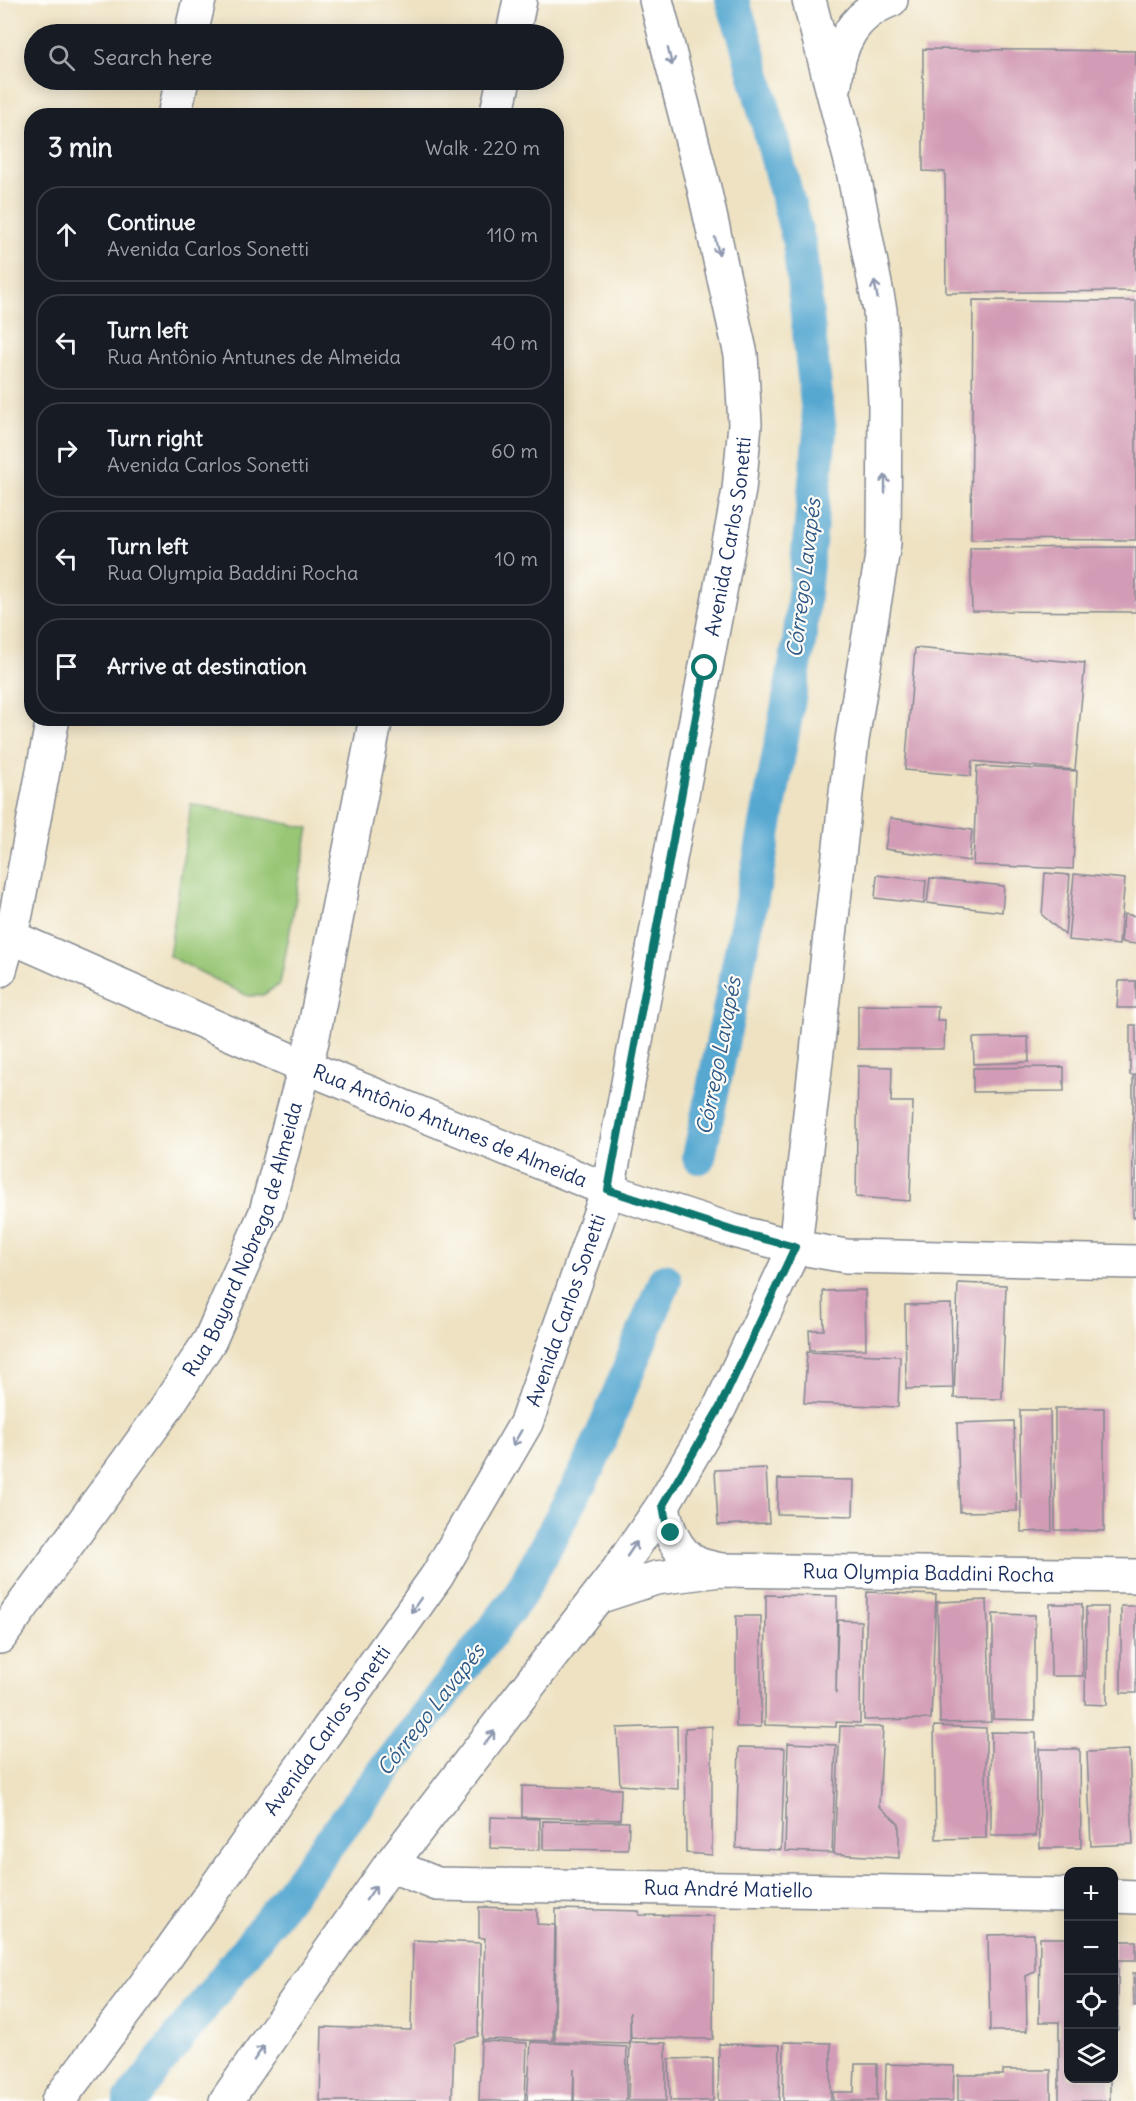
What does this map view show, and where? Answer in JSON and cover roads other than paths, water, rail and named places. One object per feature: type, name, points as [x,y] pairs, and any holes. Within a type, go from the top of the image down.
[{"type":"street","points":[[193,24],[199,0]]},
{"type":"street","points":[[515,24],[520,0]]},
{"type":"street","name":"Avenida Carlos Sonetti","points":[[58,2101],[164,1960],[437,1576],[526,1423],[621,1194],[739,490],[745,424],[741,355],[704,188],[656,0]]},
{"type":"street","points":[[791,0],[825,0]]},
{"type":"street","points":[[226,2101],[390,1865],[598,1597],[663,1505],[720,1407],[795,1247],[852,740],[884,543],[885,401],[880,310],[852,165],[809,0]]},
{"type":"street","points":[[834,96],[837,65],[844,40],[859,20],[878,5],[891,0]]},
{"type":"street","points":[[176,108],[180,90]]},
{"type":"street","points":[[498,108],[502,90]]},
{"type":"street","points":[[0,970],[5,934],[51,726]]},
{"type":"street","name":"Rua Bayard Nobrega de Almeida","points":[[0,1636],[164,1411],[210,1340],[266,1212],[306,1067],[374,726]]},
{"type":"street","name":"Rua Antônio Antunes de Almeida","points":[[5,934],[306,1067],[621,1194],[734,1231],[795,1247],[846,1256],[1136,1262]]},
{"type":"street","name":"Rua Olympia Baddini Rocha","points":[[663,1505],[666,1522],[676,1545],[696,1563],[721,1570]]},
{"type":"street","name":"Rua Olympia Baddini Rocha","points":[[598,1597],[656,1578],[721,1570],[1136,1576]]},
{"type":"street","name":"Rua André Matiello","points":[[390,1865],[437,1884],[1064,1896]]},
{"type":"street","points":[[1118,1896],[1136,1897]]},
{"type":"waterway","name":"Córrego Lavapés","points":[[699,1157],[759,863],[799,644],[820,432],[799,242],[745,38],[732,0]]},
{"type":"waterway","name":"Córrego Lavapés","points":[[130,2101],[519,1596],[591,1462],[665,1280]]}]
